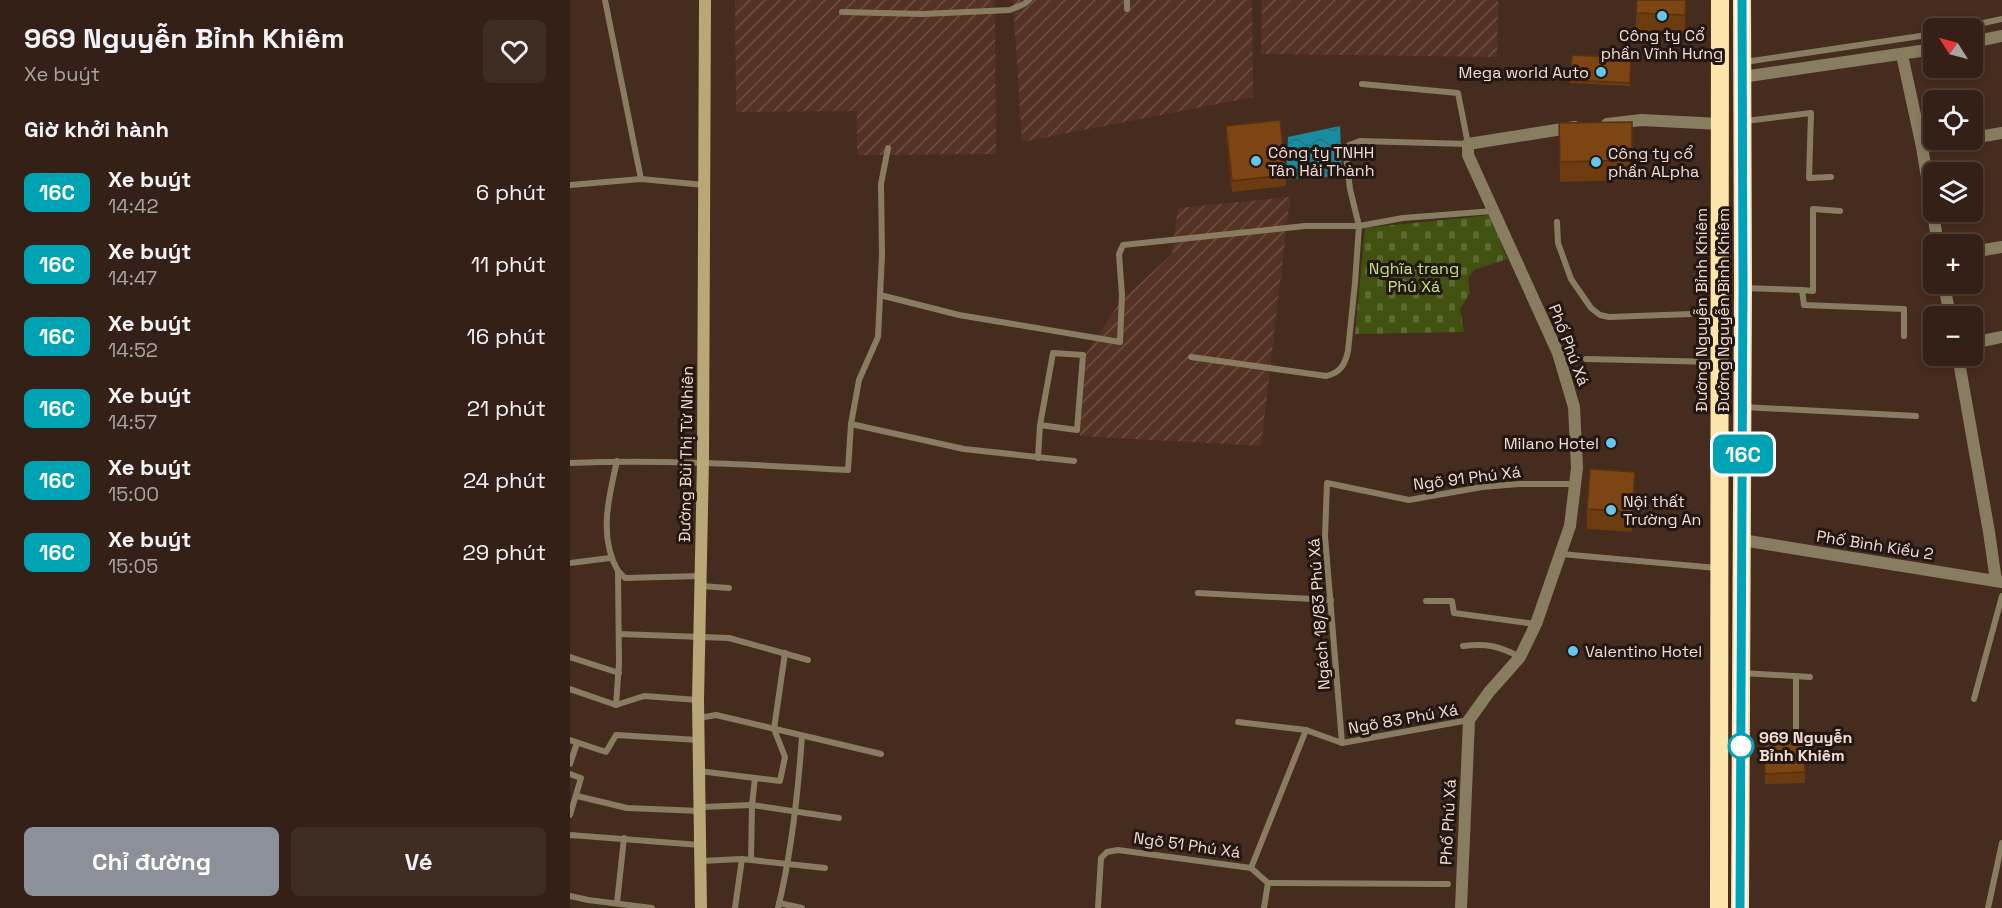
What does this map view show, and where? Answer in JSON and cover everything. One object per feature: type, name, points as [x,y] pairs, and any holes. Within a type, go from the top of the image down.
[{"type":"highway","name":"Đường Nguyễn Bỉnh Khiêm","points":[[1719,908],[1720,0]]},
{"type":"highway","name":"Đường Nguyễn Bình Khiêm","points":[[1740,908],[1743,407],[1742,0]]},
{"type":"highway","points":[[1721,124],[1742,121]]},
{"type":"street","name":"Đường Bùi Thị Từ Nhiên","points":[[701,908],[698,700],[703,462],[705,0]]},
{"type":"street","points":[[1983,40],[2002,36]]},
{"type":"street","points":[[1742,70],[1923,51]]},
{"type":"street","points":[[1902,55],[1922,147],[1936,234]]},
{"type":"street","points":[[1468,144],[1641,120],[1721,124]]},
{"type":"street","points":[[1983,136],[2002,132]]},
{"type":"street","name":"Phố Phú Xá","points":[[1461,908],[1468,720],[1520,657],[1536,624],[1570,526],[1577,468],[1574,407],[1558,353],[1468,155],[1468,144]]},
{"type":"street","points":[[1983,250],[2002,247]]},
{"type":"street","points":[[1983,341],[2002,337]]},
{"type":"street","points":[[1960,366],[1999,582]]},
{"type":"street","name":"Phố Bình Kiều 2","points":[[1742,540],[1999,582]]},
{"type":"lane","points":[[605,0],[641,179]]},
{"type":"lane","points":[[842,12],[923,14],[1010,9],[1029,0]]},
{"type":"lane","points":[[1127,0],[1127,9]]},
{"type":"lane","points":[[1983,24],[2002,20]]},
{"type":"lane","points":[[1742,70],[1923,36]]},
{"type":"lane","points":[[1191,357],[1326,376],[1341,369],[1346,360],[1359,226],[1350,189],[1346,156],[1349,145],[1360,141],[1468,144],[1458,93],[1362,84]]},
{"type":"lane","points":[[1742,121],[1811,113],[1809,178],[1831,177]]},
{"type":"lane","points":[[570,463],[703,462],[848,470],[851,424],[860,380],[878,337],[882,255],[881,184],[888,148]]},
{"type":"lane","points":[[570,185],[641,179],[705,185]]},
{"type":"lane","points":[[1743,288],[1812,291],[1812,209],[1840,211]]},
{"type":"lane","points":[[880,295],[959,315],[1120,342],[1122,295],[1119,254],[1124,245],[1305,226],[1359,226],[1403,218],[1493,211]]},
{"type":"lane","points":[[1557,222],[1558,243],[1572,279],[1591,308],[1600,315],[1609,317],[1719,313]]},
{"type":"lane","points":[[1802,290],[1803,305],[1904,309],[1904,336]]},
{"type":"lane","points":[[1038,458],[1040,425],[1053,353],[1083,355],[1077,430],[1040,425]]},
{"type":"lane","points":[[1586,359],[1720,362]]},
{"type":"lane","points":[[1743,407],[1916,416]]},
{"type":"lane","points":[[851,424],[964,449],[1074,460]]},
{"type":"lane","points":[[617,461],[606,519],[610,558],[618,571],[625,578],[701,581],[729,588]]},
{"type":"lane","name":"Ngõ 91 Phú Xá","points":[[1327,483],[1409,500],[1482,487],[1519,484],[1575,484]]},
{"type":"lane","name":"Ngách 18/83 Phú Xá","points":[[1327,483],[1325,536],[1342,743]]},
{"type":"lane","points":[[1561,554],[1721,568]]},
{"type":"lane","points":[[570,563],[610,558]]},
{"type":"lane","points":[[616,705],[619,673],[618,571]]},
{"type":"lane","points":[[1198,593],[1331,600]]},
{"type":"lane","points":[[1974,699],[2002,596]]},
{"type":"lane","points":[[1426,601],[1452,601],[1454,613],[1536,624]]},
{"type":"lane","points":[[619,634],[729,638],[808,660]]},
{"type":"lane","points":[[1463,646],[1478,644],[1501,647],[1520,657]]},
{"type":"lane","points":[[699,771],[780,781],[785,757],[774,729],[785,653]]},
{"type":"lane","points":[[570,657],[619,673]]},
{"type":"lane","points":[[1742,673],[1809,677]]},
{"type":"lane","points":[[1796,677],[1796,741]]},
{"type":"lane","points":[[570,689],[616,705],[644,696],[698,700]]},
{"type":"lane","points":[[699,718],[716,715],[881,754]]},
{"type":"lane","name":"Ngõ 83 Phú Xá","points":[[1238,722],[1306,730],[1342,743],[1468,720]]},
{"type":"lane","name":"Ngõ 51 Phú Xá","points":[[1251,867],[1306,730]]},
{"type":"lane","points":[[570,764],[573,742],[606,752],[616,735],[699,740]]},
{"type":"lane","points":[[802,736],[797,812],[789,864],[779,906],[802,908]]},
{"type":"lane","points":[[570,774],[581,778],[570,815]]},
{"type":"lane","points":[[751,860],[752,805],[756,778]]},
{"type":"lane","points":[[577,796],[627,807],[700,811],[701,807],[752,805],[839,818]]},
{"type":"lane","points":[[570,835],[700,844]]},
{"type":"lane","points":[[616,903],[624,838]]},
{"type":"lane","points":[[1988,908],[2002,843]]},
{"type":"lane","name":"Ngõ 51 Phú Xá","points":[[1098,908],[1101,858],[1107,852],[1118,850],[1251,867],[1268,883]]},
{"type":"lane","points":[[735,908],[742,859]]},
{"type":"lane","points":[[700,861],[742,859],[825,868]]},
{"type":"lane","points":[[1264,908],[1268,883],[1448,884]]},
{"type":"lane","points":[[570,896],[652,908]]},
{"type":"lane","points":[[586,908],[588,900]]},
{"type":"shaded area","points":[[735,0],[995,0],[996,154],[857,155],[857,111],[736,112]]},
{"type":"shaded area","points":[[1013,0],[1252,0],[1253,97],[1022,142]]},
{"type":"shaded area","points":[[1262,0],[1498,0],[1497,57],[1261,54]]},
{"type":"shaded area","points":[[1290,197],[1261,446],[1080,436],[1085,355],[1120,302],[1172,254],[1178,208]]},
{"type":"green space","name":"Nghĩa trang Phú Xá","points":[[1490,215],[1507,259],[1474,270],[1468,278],[1470,293],[1460,309],[1464,332],[1355,334],[1365,228]]},
{"type":"water","points":[[1340,126],[1342,176],[1286,179],[1288,137]]},
{"type":"building","points":[[1637,0],[1686,0],[1685,15],[1636,13]]},
{"type":"building","name":"Mega world Auto","points":[[1572,55],[1631,58],[1630,83],[1570,80]]},
{"type":"building","name":"Công ty TNHH Tân Hải Thành","points":[[1280,120],[1286,175],[1232,181],[1226,126]]},
{"type":"building","points":[[1632,122],[1632,160],[1560,162],[1559,123]]},
{"type":"building","points":[[1590,469],[1635,472],[1632,512],[1587,509]]},
{"type":"building","points":[[1804,737],[1805,772],[1765,774],[1764,738]]},
{"type":"bus line","name":"16C","points":[[1740,908],[1742,0]]},
{"type":"place","name":"Công ty Cổ phần Vĩnh Hưng","points":[[1662,16]]},
{"type":"place","name":"Mega world Auto","points":[[1601,72]]},
{"type":"place","name":"Công ty TNHH Tân Hải Thành","points":[[1256,161]]},
{"type":"place","name":"Công ty cổ phần ALpha","points":[[1596,162]]},
{"type":"place","name":"Milano Hotel","points":[[1611,443]]},
{"type":"place","name":"Nội thất Trường An","points":[[1611,510]]},
{"type":"place","name":"Valentino Hotel","points":[[1573,651]]},
{"type":"place","name":"969 Nguyễn Bỉnh Khiêm","points":[[1741,746]]}]
